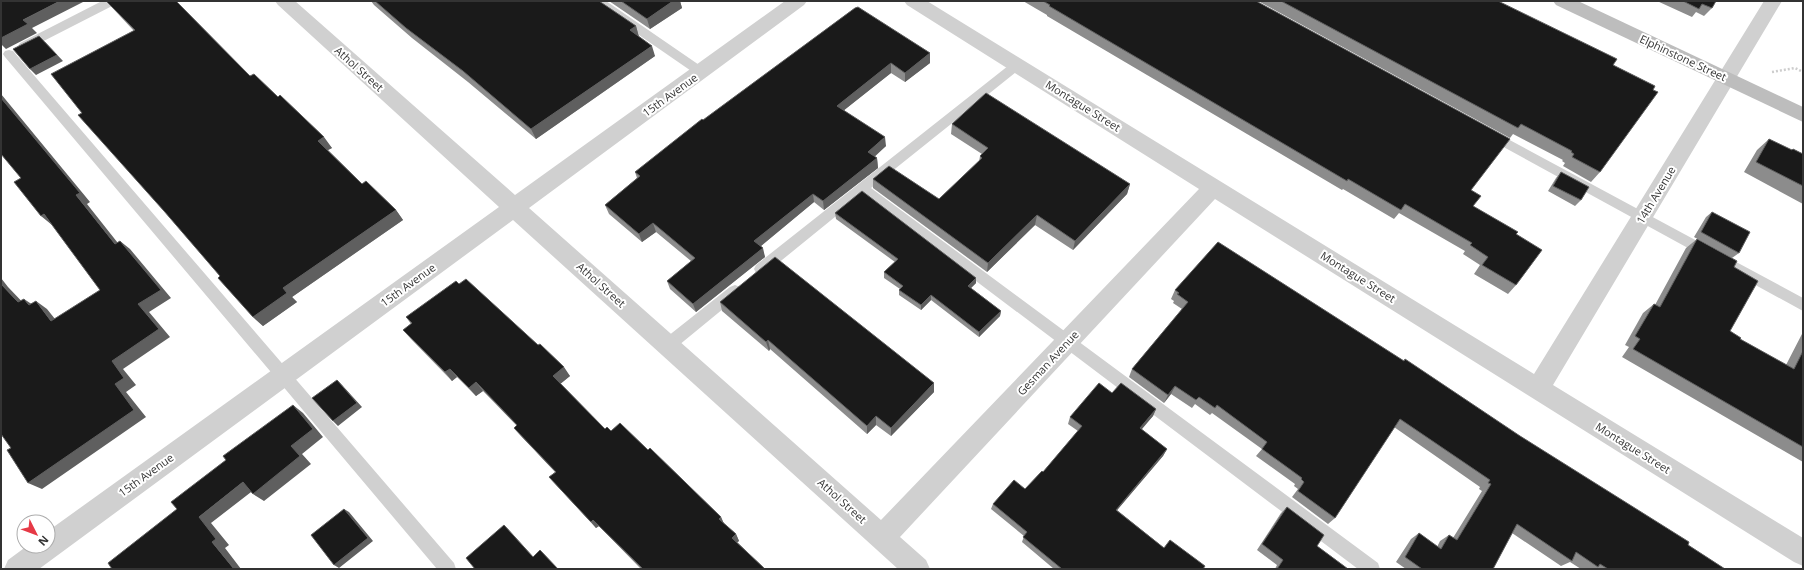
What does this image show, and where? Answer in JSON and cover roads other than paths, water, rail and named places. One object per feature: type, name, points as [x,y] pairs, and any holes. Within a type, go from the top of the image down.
[{"type":"street","name":"Athol Street","points":[[284,1],[917,569]]},
{"type":"street","name":"15th Avenue","points":[[17,569],[798,1]]},
{"type":"street","name":"Montague Street","points":[[913,1],[1803,553]]},
{"type":"street","name":"Elphinstone Street","points":[[1562,1],[1803,115]]},
{"type":"street","name":"14th Avenue","points":[[1538,389],[1773,1]]},
{"type":"street","name":"Gesman Avenue","points":[[882,538],[1213,188]]},
{"type":"lane","points":[[112,1],[5,56],[283,376],[448,569]]},
{"type":"lane","points":[[598,1],[701,72]]},
{"type":"lane","points":[[668,345],[1017,65]]},
{"type":"lane","points":[[1482,130],[1803,305]]},
{"type":"lane","points":[[862,188],[1372,569]]}]
